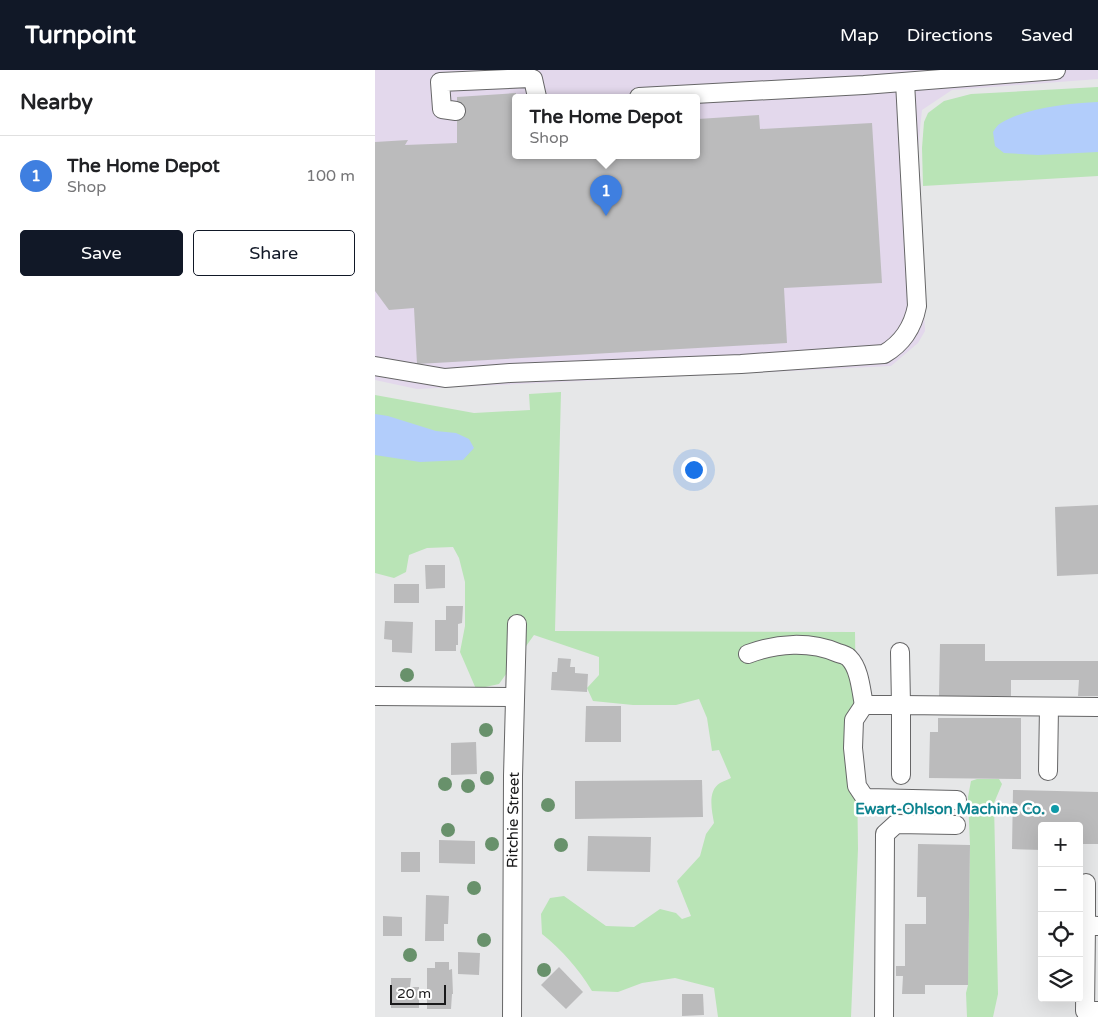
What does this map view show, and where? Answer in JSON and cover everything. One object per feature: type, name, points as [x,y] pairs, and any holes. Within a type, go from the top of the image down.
[{"type":"street","points":[[692,94],[905,82],[1056,70]]},
{"type":"street","points":[[456,111],[442,109],[440,82],[530,78],[533,79],[536,94]]},
{"type":"street","points":[[375,366],[445,378],[510,372],[741,364],[884,354],[900,342],[908,332],[915,318],[917,306],[905,82]]},
{"type":"street","name":"Ritchie Street","points":[[512,1017],[513,804],[517,624]]},
{"type":"street","points":[[748,654],[781,646],[806,644],[828,648],[848,657],[855,668],[864,705],[854,720],[853,731],[857,786],[863,795],[867,798],[957,800]]},
{"type":"street","points":[[901,652],[901,775]]},
{"type":"street","points":[[375,696],[515,697]]},
{"type":"street","points":[[864,705],[1098,707]]},
{"type":"street","points":[[1048,771],[1049,706]]},
{"type":"street","points":[[884,1017],[885,834],[895,824],[956,825]]},
{"type":"street","points":[[1086,883],[1092,925],[1085,1011],[1098,1011]]},
{"type":"shaded area","points":[[375,70],[1098,70],[1098,79],[952,90],[922,110],[917,159],[925,331],[918,343],[891,366],[417,389],[375,380]]},
{"type":"green space","points":[[1098,87],[1098,176],[923,186],[922,148],[924,122],[928,113],[944,101],[971,94]]},
{"type":"green space","points":[[561,392],[555,631],[855,632],[858,849],[851,1017],[718,1017],[714,988],[675,978],[642,983],[618,992],[592,991],[569,960],[542,934],[541,914],[550,898],[564,896],[606,926],[634,927],[660,909],[676,913],[682,919],[691,916],[677,881],[700,856],[706,834],[714,823],[711,801],[713,791],[720,783],[731,778],[719,750],[712,751],[707,718],[699,699],[676,705],[633,705],[593,701],[587,688],[599,675],[599,657],[534,635],[499,684],[476,689],[460,652],[465,626],[465,582],[459,558],[453,547],[427,548],[409,555],[406,572],[394,578],[375,573],[375,395],[474,413],[530,410],[529,394]]},
{"type":"green space","points":[[977,779],[999,779],[1002,784],[994,803],[998,994],[993,1017],[967,1017],[970,845],[968,797],[971,781]]},
{"type":"water","points":[[1098,102],[1098,152],[1038,155],[1004,153],[995,146],[993,132],[996,127],[1011,118],[1048,107]]},
{"type":"water","points":[[375,414],[388,416],[436,431],[456,433],[469,439],[474,448],[463,460],[420,462],[375,455]]},
{"type":"building","points":[[516,93],[512,94],[512,159],[700,159],[700,119],[759,115],[760,129],[872,123],[882,283],[784,288],[787,343],[417,364],[414,308],[389,310],[375,291],[375,142],[408,140],[405,145],[457,143],[457,97]]},
{"type":"building","points":[[1098,505],[1098,574],[1057,576],[1055,507]]},
{"type":"building","points":[[425,565],[445,565],[445,588],[426,589]]},
{"type":"building","points":[[394,584],[419,584],[419,603],[394,603]]},
{"type":"building","points":[[446,606],[463,606],[462,623],[458,624],[458,645],[456,645],[456,651],[435,651],[435,620],[446,620]]},
{"type":"building","points":[[385,621],[413,622],[412,653],[392,652],[392,640],[384,639]]},
{"type":"building","points":[[940,644],[985,644],[985,661],[1098,661],[1098,696],[1078,696],[1079,680],[1011,680],[1011,696],[939,696]]},
{"type":"building","points":[[558,658],[571,659],[570,667],[575,667],[575,673],[588,674],[587,692],[551,690],[552,672],[557,672]]},
{"type":"building","points":[[586,706],[621,706],[621,742],[585,742]]},
{"type":"building","points":[[938,718],[1021,718],[1021,779],[929,778],[930,732],[938,732]]},
{"type":"building","points":[[476,742],[477,774],[451,775],[451,743]]},
{"type":"building","points":[[702,780],[703,817],[575,819],[575,781]]},
{"type":"building","name":"Ewart-Ohlson Machine Co.","points":[[1013,790],[1098,792],[1098,844],[1083,844],[1083,822],[1038,822],[1038,850],[1012,849]]},
{"type":"building","points":[[588,836],[651,837],[650,872],[587,871]]},
{"type":"building","points":[[439,840],[475,841],[475,864],[439,863]]},
{"type":"building","points":[[918,844],[970,845],[968,985],[925,985],[925,994],[902,994],[903,976],[896,976],[896,966],[905,966],[905,924],[926,924],[926,897],[917,897]]},
{"type":"building","points":[[401,852],[420,852],[420,872],[401,872]]},
{"type":"building","points":[[426,895],[449,896],[448,924],[444,924],[444,941],[425,941]]},
{"type":"building","points":[[383,916],[402,917],[402,936],[383,936]]},
{"type":"building","points":[[458,952],[480,953],[479,975],[458,974]]},
{"type":"building","points":[[435,962],[449,962],[449,970],[452,969],[453,994],[451,1009],[427,1009],[427,968],[435,968]]},
{"type":"building","points":[[559,967],[583,992],[566,1009],[541,985]]},
{"type":"building","points":[[391,978],[411,978],[410,987],[419,987],[419,1008],[391,1008]]},
{"type":"building","points":[[682,994],[703,994],[704,1015],[682,1016]]},
{"type":"place","name":"The Home Depot","points":[[606,216]]},
{"type":"place","name":"Ewart-Ohlson Machine Co.","points":[[1055,809]]}]
